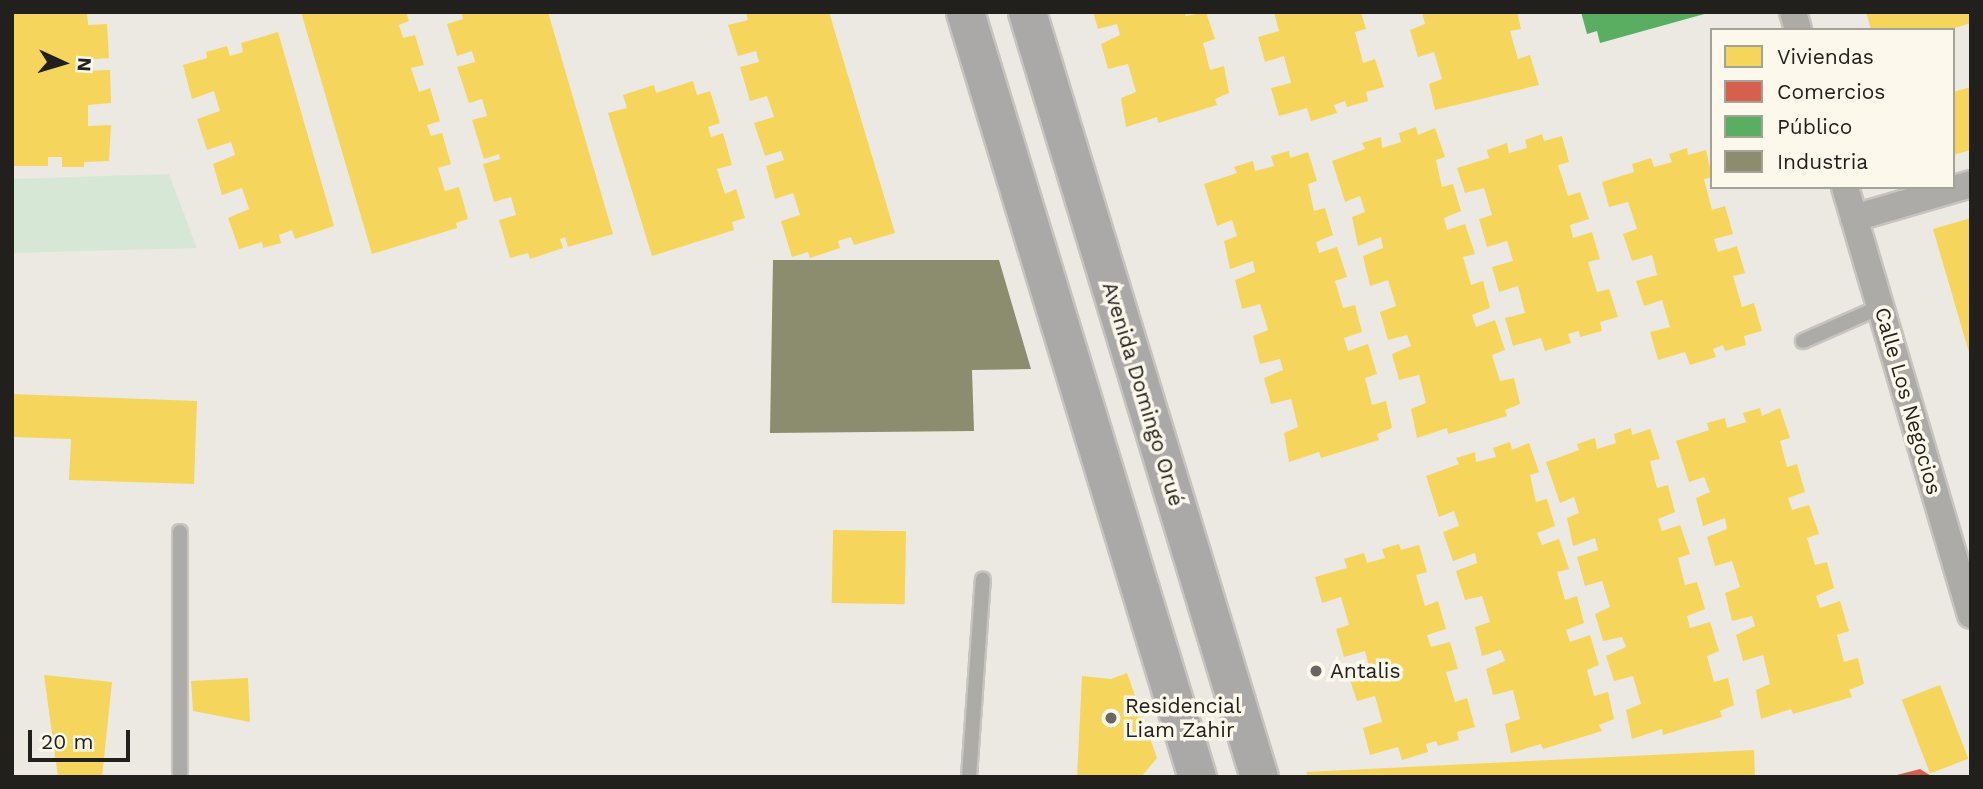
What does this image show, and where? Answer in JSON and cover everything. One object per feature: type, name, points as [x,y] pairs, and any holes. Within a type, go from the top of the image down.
[{"type":"main road","points":[[965,12],[1197,777]]},
{"type":"main road","name":"Avenida Domingo Orué","points":[[1027,12],[1259,777]]},
{"type":"main road","points":[[1101,461],[1158,443]]},
{"type":"street","name":"Calle Los Negocios","points":[[1846,189],[1971,615]]},
{"type":"street","points":[[1854,218],[1954,189]]},
{"type":"lane","points":[[1803,341],[1880,307]]},
{"type":"lane","points":[[180,532],[180,777]]},
{"type":"lane","points":[[969,777],[983,579]]},
{"type":"green space","points":[[169,174],[197,248],[12,253],[12,179]]},
{"type":"building: Viviendas","points":[[12,12],[87,12],[88,25],[107,24],[109,58],[85,60],[85,71],[110,70],[111,103],[88,105],[88,126],[111,125],[109,161],[84,162],[84,167],[62,167],[62,157],[48,157],[48,166],[12,166]]},
{"type":"building: Viviendas","points":[[301,12],[406,12],[409,21],[399,25],[403,38],[415,35],[424,65],[411,68],[419,92],[430,88],[440,121],[427,125],[431,136],[442,133],[451,164],[438,168],[445,191],[459,187],[468,219],[456,223],[457,228],[372,254]]},
{"type":"building: Viviendas","points":[[461,12],[548,12],[613,234],[568,247],[565,237],[560,239],[563,248],[530,259],[528,253],[510,258],[499,220],[516,215],[511,197],[494,202],[483,164],[500,159],[499,154],[484,159],[472,120],[487,116],[482,99],[469,103],[457,67],[475,62],[472,51],[457,56],[447,24],[463,19]]},
{"type":"building: Viviendas","points":[[746,12],[829,12],[895,233],[854,245],[851,237],[838,241],[840,248],[810,258],[808,252],[792,257],[781,221],[800,215],[793,193],[775,199],[766,166],[784,160],[781,151],[765,156],[754,123],[774,117],[767,96],[750,101],[740,67],[759,62],[756,51],[738,56],[728,25],[748,20]]},
{"type":"building: Viviendas","points":[[1093,12],[1184,12],[1186,16],[1206,12],[1215,39],[1203,43],[1210,70],[1224,66],[1229,93],[1215,99],[1217,105],[1158,123],[1157,117],[1126,127],[1121,98],[1136,92],[1128,64],[1108,69],[1101,44],[1120,35],[1117,24],[1098,29]]},
{"type":"building: Viviendas","points":[[1274,12],[1361,12],[1366,29],[1355,32],[1363,63],[1375,59],[1384,87],[1366,92],[1368,101],[1347,107],[1345,101],[1334,105],[1337,113],[1311,121],[1307,108],[1279,116],[1271,88],[1291,83],[1284,56],[1265,62],[1258,37],[1279,31]]},
{"type":"building: Viviendas","points":[[1422,12],[1517,12],[1521,29],[1510,31],[1518,59],[1530,55],[1539,85],[1435,110],[1429,84],[1442,79],[1434,52],[1418,57],[1410,30],[1425,24]]},
{"type":"building: Viviendas","points":[[1866,12],[1971,12],[1971,23],[1955,28],[1870,28]]},
{"type":"building: Viviendas","points":[[278,32],[334,226],[295,239],[292,230],[279,235],[281,243],[263,248],[262,242],[239,249],[228,218],[249,209],[242,188],[222,195],[213,164],[235,155],[231,142],[207,150],[197,119],[220,111],[214,91],[192,99],[183,65],[207,58],[206,52],[227,46],[230,56],[243,52],[241,43]]},
{"type":"building: Viviendas","points":[[693,81],[697,95],[710,91],[720,123],[708,127],[711,137],[723,133],[732,165],[717,169],[725,194],[736,189],[745,218],[732,222],[734,230],[652,256],[608,113],[627,108],[623,95],[654,85],[656,93]]},
{"type":"building: Viviendas","points":[[1971,87],[1971,150],[1955,154],[1955,91]]},
{"type":"building: Viviendas","points":[[1416,127],[1418,135],[1435,128],[1445,157],[1436,160],[1442,187],[1453,184],[1461,211],[1444,218],[1447,230],[1465,224],[1475,254],[1463,257],[1471,285],[1483,281],[1490,308],[1472,315],[1476,327],[1495,320],[1505,350],[1492,355],[1500,381],[1514,378],[1520,404],[1505,410],[1507,416],[1448,434],[1447,428],[1417,438],[1411,409],[1426,403],[1419,375],[1399,380],[1392,354],[1411,346],[1407,335],[1388,340],[1380,312],[1396,306],[1388,280],[1370,286],[1363,256],[1383,248],[1381,237],[1358,246],[1352,217],[1365,212],[1360,196],[1345,202],[1332,161],[1365,149],[1362,143],[1381,137],[1382,148],[1401,142],[1399,133]]},
{"type":"building: Viviendas","points":[[1542,134],[1544,141],[1562,136],[1569,162],[1558,165],[1568,196],[1580,192],[1589,219],[1570,225],[1573,238],[1592,232],[1600,259],[1588,262],[1597,292],[1609,289],[1618,317],[1600,322],[1602,331],[1580,337],[1579,331],[1568,334],[1571,343],[1545,351],[1541,338],[1513,346],[1505,318],[1525,313],[1518,286],[1499,292],[1492,267],[1513,261],[1507,241],[1487,247],[1479,219],[1492,215],[1484,188],[1465,193],[1457,168],[1489,158],[1487,150],[1507,143],[1509,153],[1527,148],[1525,140]]},
{"type":"building: Viviendas","points":[[1687,148],[1688,155],[1706,150],[1710,178],[1704,179],[1712,210],[1725,206],[1733,234],[1714,239],[1718,252],[1737,246],[1745,273],[1733,276],[1742,307],[1754,303],[1762,331],[1744,336],[1746,345],[1725,351],[1723,345],[1713,349],[1716,357],[1690,365],[1685,352],[1658,360],[1650,332],[1670,327],[1662,300],[1644,306],[1636,281],[1657,275],[1652,255],[1632,261],[1623,234],[1637,229],[1628,202],[1609,207],[1602,182],[1634,172],[1632,164],[1651,158],[1654,167],[1672,162],[1669,154]]},
{"type":"building: Viviendas","points":[[1289,151],[1290,158],[1308,152],[1317,181],[1308,184],[1314,211],[1325,208],[1333,235],[1316,242],[1319,253],[1337,247],[1347,277],[1335,281],[1343,308],[1355,305],[1362,332],[1344,338],[1348,351],[1368,344],[1377,374],[1365,378],[1372,405],[1386,401],[1392,428],[1377,434],[1379,440],[1321,458],[1319,452],[1289,462],[1284,433],[1298,427],[1291,399],[1271,404],[1264,378],[1283,370],[1280,359],[1260,364],[1253,336],[1268,330],[1260,304],[1242,309],[1235,280],[1255,272],[1253,261],[1230,269],[1224,241],[1237,236],[1232,220],[1217,226],[1204,184],[1237,173],[1234,167],[1253,161],[1255,171],[1274,166],[1271,156]]},
{"type":"building: Viviendas","points":[[1971,218],[1971,356],[1970,356],[1933,229]]},
{"type":"building: Viviendas","points":[[12,394],[197,401],[194,484],[69,480],[71,439],[12,437]]},
{"type":"building: Viviendas","points":[[1760,408],[1762,416],[1780,408],[1790,438],[1780,441],[1787,467],[1797,464],[1805,492],[1788,498],[1792,510],[1809,505],[1819,534],[1807,538],[1815,565],[1827,562],[1834,588],[1816,596],[1820,608],[1840,601],[1849,631],[1837,635],[1844,662],[1858,658],[1864,684],[1849,690],[1852,697],[1793,714],[1791,709],[1761,719],[1756,690],[1770,684],[1763,655],[1743,661],[1736,635],[1755,626],[1752,616],[1732,621],[1725,593],[1740,587],[1732,561],[1715,566],[1707,537],[1727,529],[1725,518],[1703,526],[1696,498],[1710,492],[1704,477],[1689,482],[1676,441],[1709,430],[1707,423],[1725,418],[1727,428],[1746,422],[1743,413]]},
{"type":"building: Viviendas","points":[[1631,428],[1632,435],[1650,429],[1660,459],[1650,461],[1657,488],[1668,485],[1675,512],[1658,519],[1662,531],[1680,525],[1690,554],[1678,558],[1685,585],[1697,582],[1705,609],[1687,616],[1690,628],[1710,622],[1719,651],[1707,656],[1714,682],[1728,678],[1734,705],[1720,711],[1722,717],[1663,735],[1662,729],[1632,739],[1626,710],[1641,704],[1633,676],[1614,681],[1606,656],[1626,647],[1622,637],[1603,641],[1595,614],[1610,607],[1602,581],[1585,586],[1577,557],[1598,550],[1595,538],[1573,546],[1567,518],[1579,513],[1574,497],[1560,503],[1546,462],[1579,450],[1577,444],[1595,438],[1597,449],[1616,443],[1614,434]]},
{"type":"building: Viviendas","points":[[1510,442],[1512,450],[1529,443],[1539,472],[1530,475],[1536,502],[1547,499],[1555,526],[1537,533],[1542,545],[1559,539],[1569,569],[1557,572],[1565,600],[1577,596],[1584,623],[1566,630],[1570,642],[1590,635],[1599,665],[1587,670],[1594,696],[1608,692],[1614,719],[1599,725],[1602,731],[1543,749],[1541,744],[1511,753],[1505,724],[1520,719],[1513,690],[1493,695],[1486,669],[1505,661],[1501,650],[1482,656],[1475,627],[1490,622],[1482,596],[1465,600],[1456,571],[1477,563],[1475,553],[1453,561],[1443,532],[1459,526],[1454,511],[1439,517],[1426,476],[1459,464],[1456,458],[1475,452],[1476,462],[1496,457],[1493,448]]},
{"type":"building: Viviendas","points":[[833,530],[906,531],[905,604],[832,603]]},
{"type":"building: Viviendas","points":[[1399,544],[1401,550],[1419,545],[1427,572],[1416,575],[1425,606],[1438,601],[1446,629],[1427,635],[1431,647],[1450,642],[1458,669],[1446,672],[1455,702],[1467,698],[1475,727],[1457,732],[1459,740],[1438,746],[1436,741],[1426,744],[1428,752],[1402,760],[1398,747],[1370,755],[1363,728],[1382,722],[1375,696],[1357,701],[1349,677],[1370,670],[1365,651],[1344,657],[1336,629],[1349,625],[1341,597],[1322,603],[1315,577],[1347,568],[1344,559],[1364,553],[1367,563],[1385,558],[1382,549]]},
{"type":"building: Viviendas","name":"Residencial Liam Zahir","points":[[1127,673],[1157,758],[1141,777],[1077,777],[1082,676],[1111,679]]},
{"type":"building: Viviendas","points":[[44,675],[112,682],[102,777],[58,777]]},
{"type":"building: Viviendas","points":[[248,678],[250,722],[193,711],[191,681]]},
{"type":"building: Viviendas","points":[[1940,685],[1968,759],[1930,773],[1902,700]]},
{"type":"building: Viviendas","points":[[1754,750],[1755,777],[1308,777],[1306,772]]},
{"type":"building: Comercios","points":[[1920,769],[1933,777],[1893,776]]},
{"type":"building: Público","points":[[1581,12],[1708,13],[1600,43],[1597,31],[1587,34]]},
{"type":"building: Industria","points":[[773,260],[999,260],[1031,369],[972,370],[974,431],[770,433]]},
{"type":"place","name":"Antalis","points":[[1316,671]]},
{"type":"place","name":"Residencial Liam Zahir","points":[[1111,718]]}]
